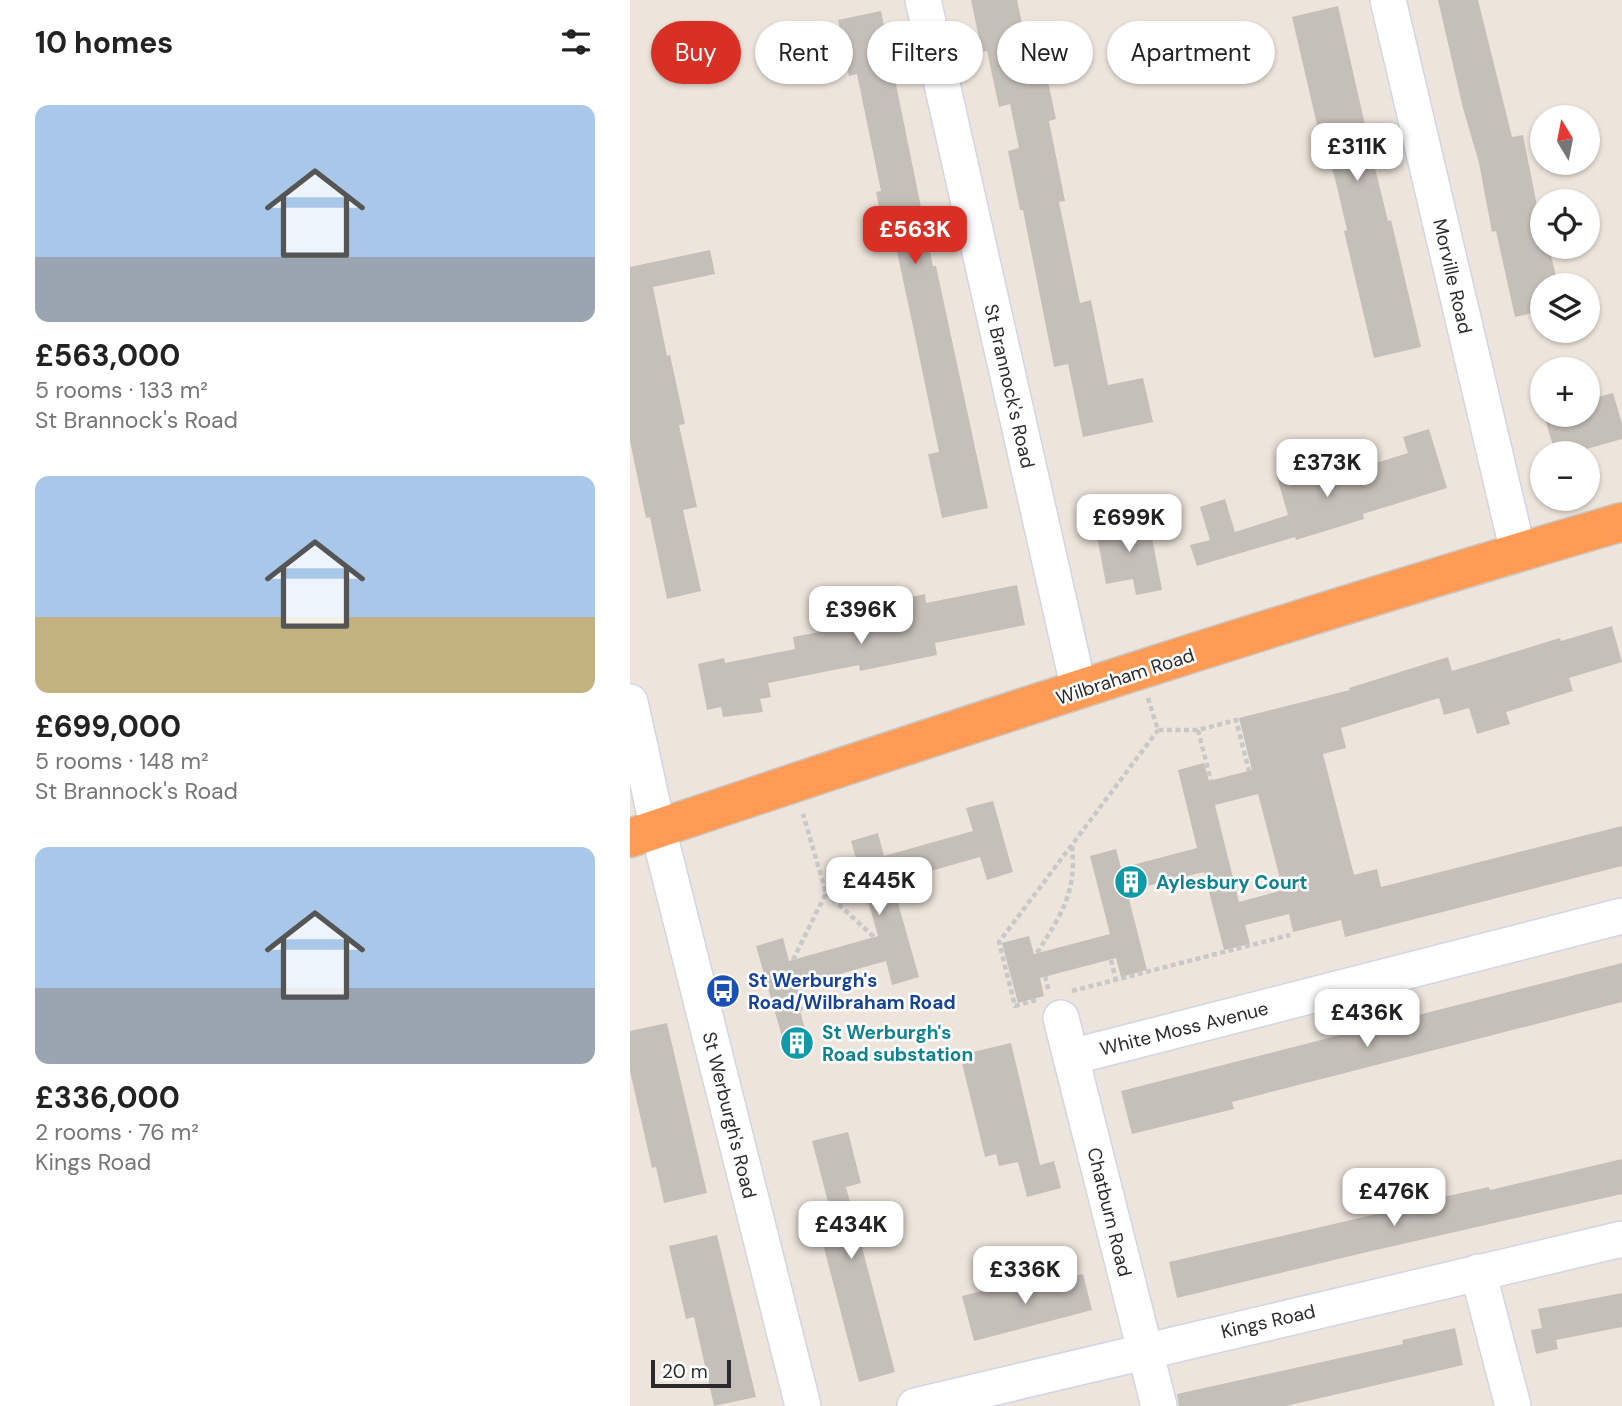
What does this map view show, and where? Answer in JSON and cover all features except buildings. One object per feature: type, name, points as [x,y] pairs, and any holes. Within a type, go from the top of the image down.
[{"type":"highway","name":"Wilbraham Road","points":[[644,834],[1079,690],[1622,522]]},
{"type":"street","name":"St Brannock's Road","points":[[923,0],[1079,690]]},
{"type":"street","name":"Morville Road","points":[[1388,0],[1518,552]]},
{"type":"street","name":"St Werburgh's Road","points":[[630,702],[644,834],[803,1406]]},
{"type":"street","name":"White Moss Avenue","points":[[1071,1057],[1622,916]]},
{"type":"street","name":"Chatburn Road","points":[[1053,1002],[1071,1057],[1159,1406]]},
{"type":"street","name":"Kings Road","points":[[915,1406],[1622,1239]]},
{"type":"street","points":[[1478,1272],[1513,1406]]},
{"type":"path","points":[[1140,671],[1158,730]]},
{"type":"path","points":[[1158,730],[1198,730],[1236,720],[1249,771]]},
{"type":"path","points":[[1158,730],[999,942],[1015,1006],[1053,1002],[1116,980],[1290,935]]},
{"type":"path","points":[[1198,730],[1211,781]]},
{"type":"path","points":[[794,784],[826,893],[874,937]]},
{"type":"path","points":[[1037,953],[1070,894],[1074,870],[1072,846]]},
{"type":"path","points":[[793,960],[826,893]]},
{"type":"path","points":[[1111,960],[1116,980]]},
{"type":"path","points":[[1045,976],[1053,1002]]},
{"type":"place","name":"Aylesbury Court","points":[[1131,882]]},
{"type":"place","name":"St Werburgh's Road/Wilbraham Road","points":[[723,991]]},
{"type":"place","name":"St Werburgh's Road substation","points":[[797,1043]]}]
